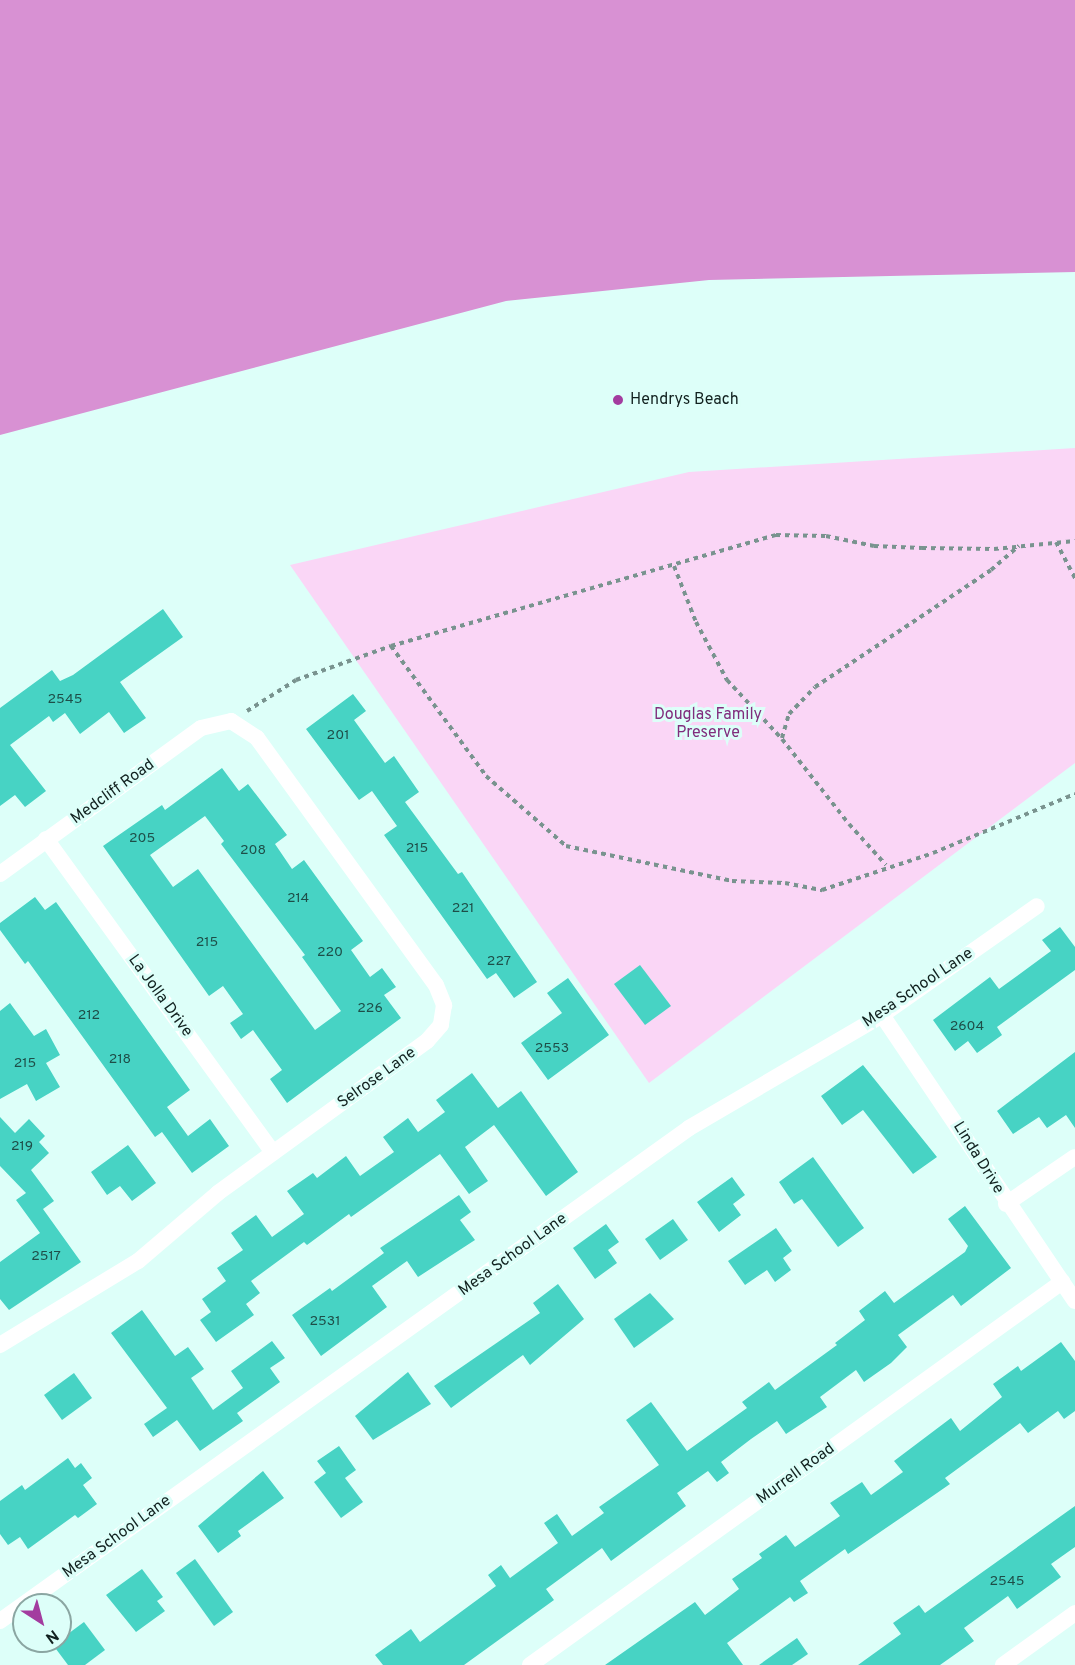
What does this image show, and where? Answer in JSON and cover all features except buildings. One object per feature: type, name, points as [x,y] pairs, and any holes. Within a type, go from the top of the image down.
[{"type":"street","name":"Medcliff Road","points":[[0,873],[201,728],[231,721]]},
{"type":"street","name":"Selrose Lane","points":[[0,1345],[138,1262],[170,1230],[428,1041],[441,1025],[444,1005],[436,985],[257,738],[231,721]]},
{"type":"street","name":"La Jolla Drive","points":[[46,839],[273,1153]]},
{"type":"street","name":"Mesa School Lane","points":[[0,1621],[689,1128],[882,1015],[1037,906]]},
{"type":"street","name":"Linda Drive","points":[[882,1015],[967,1138],[1006,1204],[1075,1301]]},
{"type":"street","points":[[1006,1204],[1075,1157]]},
{"type":"street","name":"Murrell Road","points":[[530,1665],[1062,1282]]},
{"type":"street","points":[[1003,1665],[1075,1613]]},
{"type":"path","points":[[231,721],[296,680],[391,646],[675,566],[776,535],[826,536],[886,547],[994,549],[1075,541]]},
{"type":"path","points":[[1056,542],[1075,578]]},
{"type":"path","points":[[782,739],[789,714],[815,687],[991,570],[1020,546]]},
{"type":"path","points":[[675,566],[696,622],[727,680],[782,739],[849,824],[886,865]]},
{"type":"path","points":[[391,646],[486,776],[566,846],[732,881],[785,883],[822,890],[886,865],[933,853],[1075,794]]},
{"type":"green space","name":"Douglas Family Preserve","points":[[1075,448],[1075,763],[649,1083],[290,565],[689,472]]},
{"type":"shaded area","points":[[0,0],[1075,0],[1075,272],[709,280],[506,301],[0,435]]},
{"type":"place","name":"Hendrys Beach","points":[[618,400]]}]
